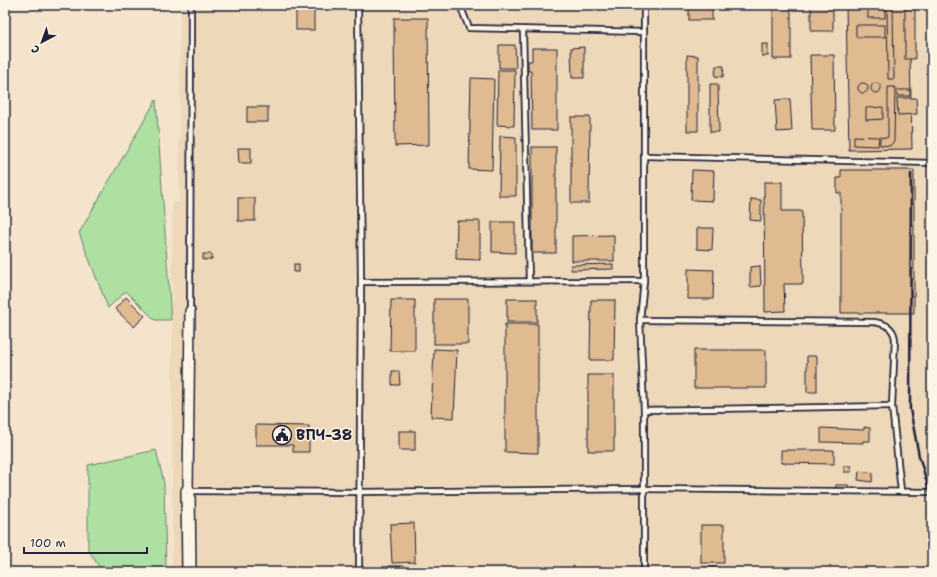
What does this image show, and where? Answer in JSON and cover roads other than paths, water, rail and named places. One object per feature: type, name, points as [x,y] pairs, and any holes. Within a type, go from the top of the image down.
[{"type":"street","points":[[189,572],[188,491],[190,311]]},
{"type":"lane","points":[[190,311],[191,5]]},
{"type":"lane","points":[[358,5],[361,282],[358,492],[359,572]]},
{"type":"lane","points":[[460,5],[469,28],[644,32]]},
{"type":"lane","points":[[644,5],[644,281],[640,320],[644,410],[644,572]]},
{"type":"lane","points":[[523,30],[529,281]]},
{"type":"lane","points":[[645,156],[932,163]]},
{"type":"lane","points":[[361,282],[644,281]]},
{"type":"lane","points":[[640,320],[883,324],[890,327],[894,332],[895,338],[892,406],[901,491]]},
{"type":"lane","points":[[644,410],[892,406]]},
{"type":"lane","points":[[188,491],[358,492],[643,489],[932,492]]},
{"type":"railway","points":[[911,174],[910,409],[919,456],[932,499]]},
{"type":"place","name":"ВПЧ-38","points":[[282,435]]}]
